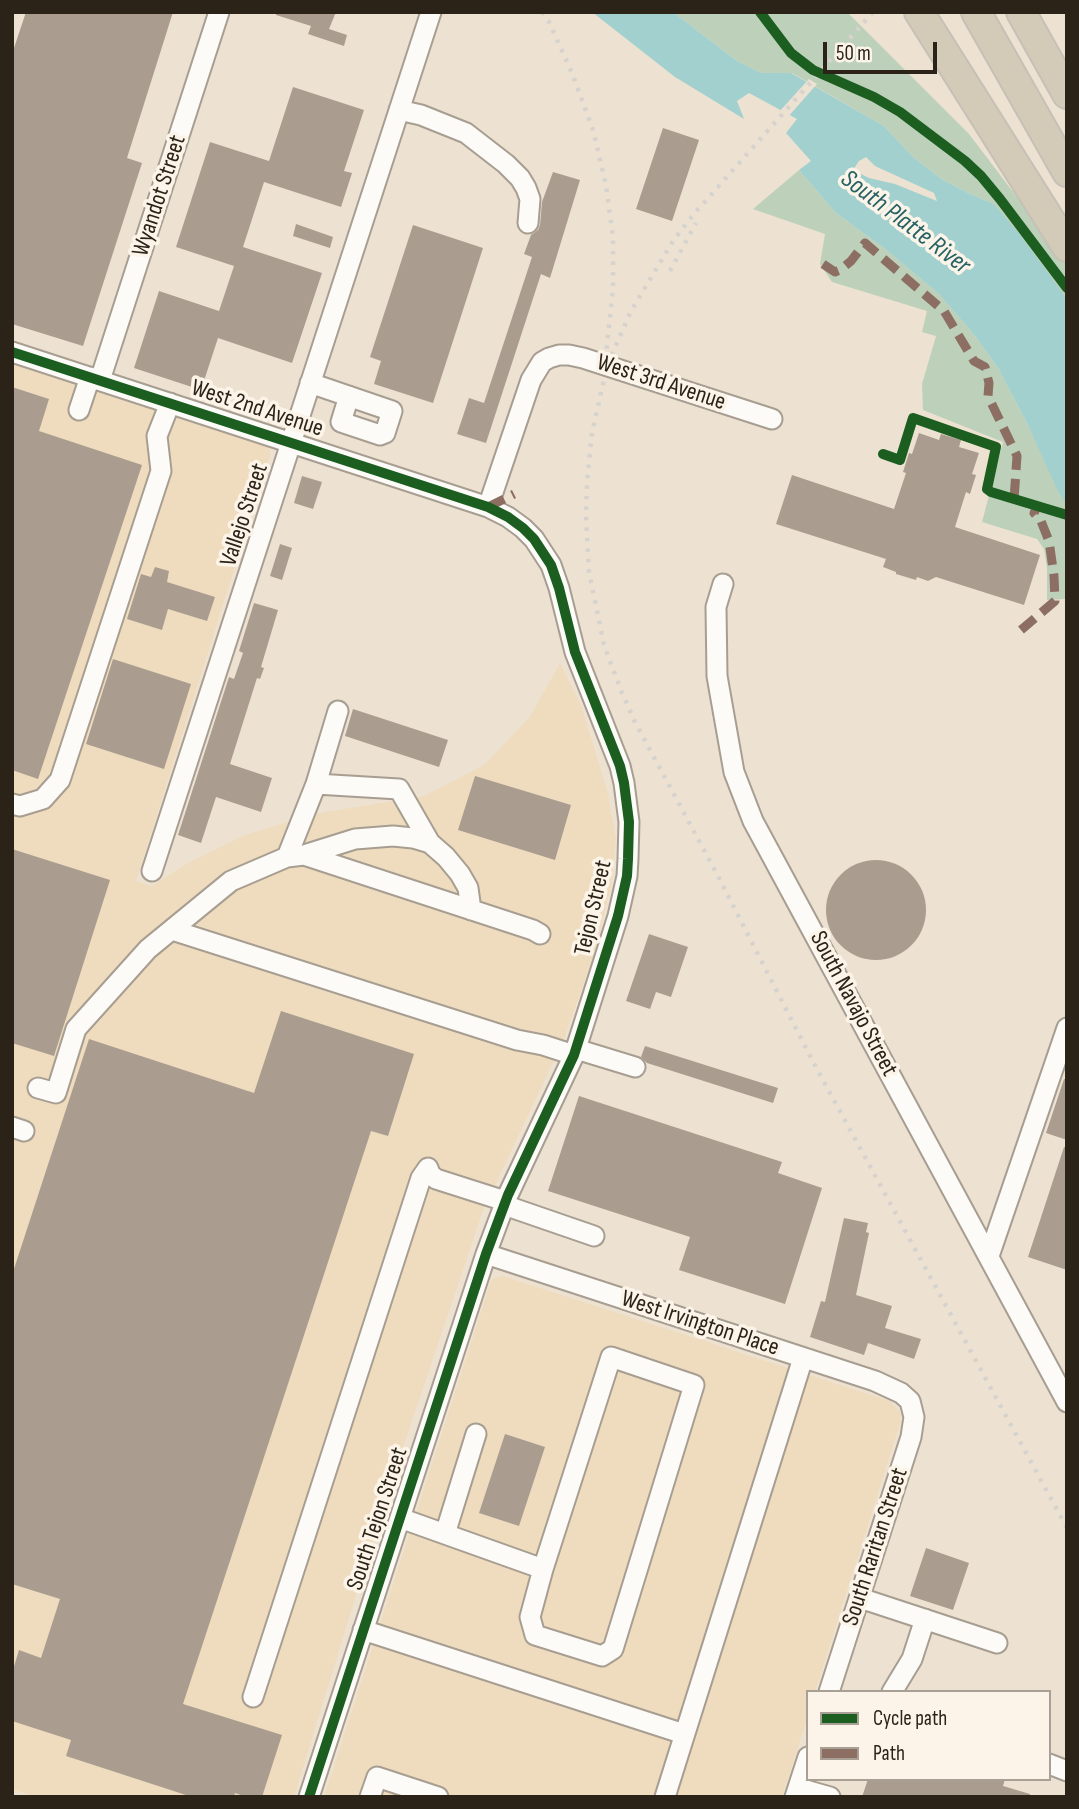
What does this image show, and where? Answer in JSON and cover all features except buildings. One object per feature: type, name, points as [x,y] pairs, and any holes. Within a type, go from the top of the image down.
[{"type":"highway","points":[[976,12],[1067,172]]},
{"type":"highway","points":[[1021,12],[1067,94]]},
{"type":"highway","points":[[922,17],[1067,247]]},
{"type":"street","name":"Wyandot Street","points":[[79,410],[95,379],[219,12]]},
{"type":"street","name":"Vallejo Street","points":[[152,871],[431,12]]},
{"type":"street","points":[[399,110],[421,115],[466,133],[506,164],[520,178],[530,199],[528,223]]},
{"type":"street","name":"West 2nd Avenue","points":[[12,352],[488,507]]},
{"type":"street","name":"West 3rd Avenue","points":[[488,507],[531,380],[542,362],[559,355],[583,358],[772,419]]},
{"type":"street","points":[[310,383],[349,396]]},
{"type":"street","points":[[12,804],[20,806],[43,799],[60,780],[161,471],[158,436],[170,403]]},
{"type":"street","name":"Tejon Street","points":[[486,1254],[505,1203],[575,1052],[618,916],[627,876],[629,822],[620,766],[575,652],[551,565],[523,528],[488,507]]},
{"type":"street","name":"South Navajo Street","points":[[723,584],[716,607],[717,676],[734,772],[753,821],[1067,1402]]},
{"type":"street","points":[[296,856],[338,711]]},
{"type":"street","points":[[316,784],[398,789],[430,843],[460,874],[468,888],[471,909]]},
{"type":"street","points":[[38,1088],[56,1093],[76,1029],[148,949],[231,881],[296,856],[355,839],[393,836],[430,843]]},
{"type":"street","points":[[296,856],[471,909],[540,934]]},
{"type":"street","points":[[172,930],[517,1040],[635,1067]]},
{"type":"street","points":[[989,1256],[1067,1028]]},
{"type":"street","points":[[253,1697],[421,1178],[428,1168],[436,1179],[594,1236]]},
{"type":"street","name":"West Irvington Place","points":[[486,1254],[803,1357],[888,1387],[910,1401]]},
{"type":"street","name":"South Tejon Street","points":[[309,1797],[486,1254]]},
{"type":"street","points":[[611,1357],[694,1385],[613,1649],[603,1656],[535,1635],[530,1617],[543,1569],[611,1357]]},
{"type":"street","points":[[665,1797],[803,1357]]},
{"type":"street","name":"South Raritan Street","points":[[830,1690],[911,1437],[914,1417],[910,1401]]},
{"type":"street","points":[[445,1534],[476,1434]]},
{"type":"street","points":[[400,1518],[543,1569]]},
{"type":"street","points":[[860,1598],[997,1643]]},
{"type":"street","points":[[893,1690],[912,1659],[925,1619]]},
{"type":"street","points":[[363,1630],[684,1734]]},
{"type":"street","points":[[806,1763],[796,1792],[830,1797]]},
{"type":"street","points":[[370,1797],[377,1777],[439,1797]]},
{"type":"shaded area","points":[[12,363],[268,447],[271,453],[136,881],[152,886],[186,864],[245,835],[313,814],[424,796],[484,765],[529,718],[560,663],[581,705],[607,790],[616,839],[611,887],[594,953],[564,1039],[483,1211],[386,1498],[294,1797],[35,1797],[12,1789]]},
{"type":"shaded area","points":[[503,1276],[890,1401],[901,1413],[900,1424],[816,1690],[806,1690],[806,1722],[782,1797],[324,1797],[494,1278]]},
{"type":"green space","points":[[673,12],[847,12],[969,134],[1067,263],[1067,299],[994,204],[943,180],[914,158],[884,126],[792,73],[761,73],[737,61]]},
{"type":"green space","points":[[799,170],[836,213],[884,248],[939,294],[976,337],[998,368],[1067,506],[1067,599],[1047,600],[1044,549],[1037,539],[982,522],[1003,442],[923,410],[922,384],[936,336],[922,332],[927,311],[832,282],[820,264],[825,234],[753,209]]},
{"type":"water","name":"South Platte River","points":[[592,12],[673,12],[737,61],[761,73],[791,73],[884,126],[914,158],[943,180],[994,204],[1067,299],[1067,506],[998,368],[976,337],[939,294],[884,248],[836,213],[799,170],[811,161],[786,133],[797,119],[749,93],[737,101],[744,119],[675,77]],"holes":[[[866,157],[875,166],[934,193],[937,201],[853,170],[859,161]]]},
{"type":"pier","points":[[809,79],[817,84],[787,118],[778,113]]},
{"type":"railway","points":[[542,12],[572,73],[593,130],[606,185],[613,237],[613,289],[606,354]]},
{"type":"railway","points":[[873,12],[693,215],[673,241],[631,311],[607,366],[592,433],[586,516],[589,572],[604,645],[635,722],[811,1058],[1067,1528]]},
{"type":"railway","points":[[670,271],[696,223]]},
{"type":"marked path","points":[[823,264],[835,272],[840,270],[865,243],[944,311],[974,361],[985,367],[989,383],[988,396],[1017,456],[1014,500]]},
{"type":"marked path","points":[[488,507],[514,494]]},
{"type":"marked path","points":[[1021,630],[1055,601],[1049,541],[1041,521],[1034,513],[1037,507]]},
{"type":"cycle path","points":[[760,12],[791,53],[813,70],[874,97],[900,112],[965,161],[1000,199],[1067,288]]},
{"type":"cycle path","points":[[12,352],[488,507],[508,517],[534,539],[551,565],[575,652],[620,766],[624,783],[629,822],[628,859],[618,916],[574,1055],[508,1195],[486,1254],[309,1797]]},
{"type":"cycle path","points":[[883,454],[900,460],[913,418],[996,447],[987,489],[991,492],[1067,515]]}]
